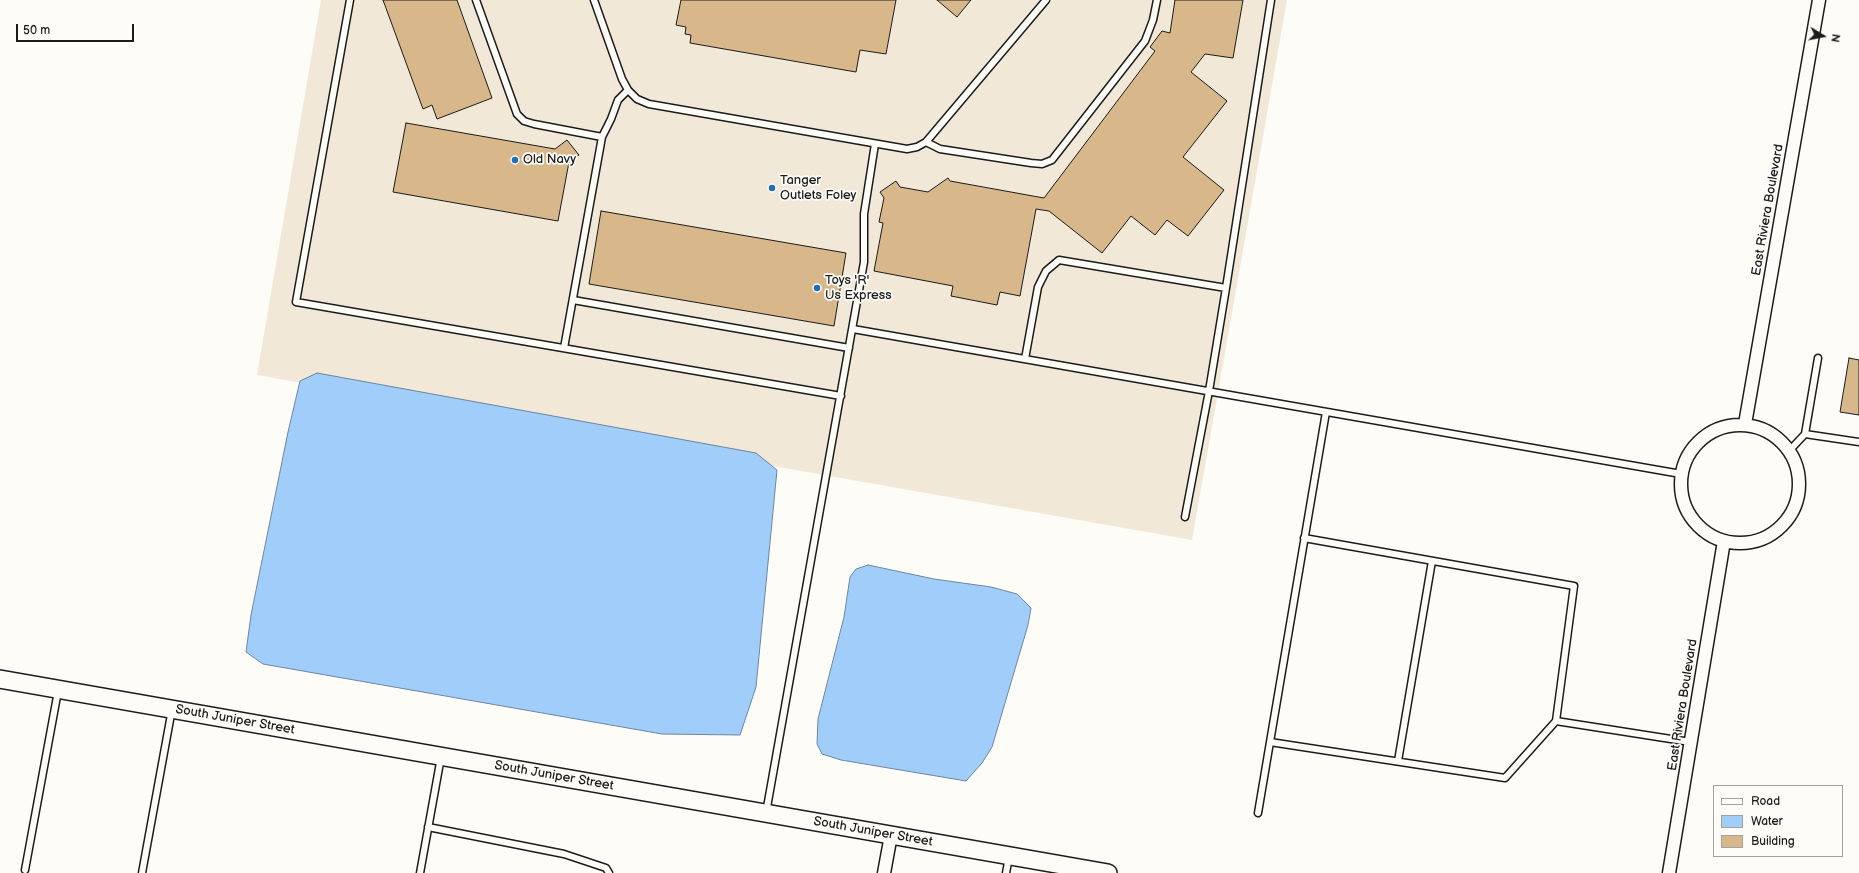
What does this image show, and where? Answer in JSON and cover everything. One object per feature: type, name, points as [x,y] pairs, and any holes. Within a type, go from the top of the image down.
[{"type":"street","name":"East Riviera Boulevard","points":[[1745,424],[1818,0]]},
{"type":"street","points":[[1745,424],[1767,430],[1784,443],[1789,451],[1795,460],[1799,481],[1798,496],[1790,515],[1777,531],[1762,539],[1742,543],[1724,541],[1707,534],[1692,519],[1683,501],[1681,474],[1688,455],[1701,438],[1718,428],[1745,424]]},
{"type":"street","name":"East Riviera Boulevard","points":[[1669,873],[1724,541]]},
{"type":"street","name":"South Juniper Street","points":[[0,679],[1108,873]]},
{"type":"street","points":[[884,873],[891,835]]},
{"type":"lane","points":[[350,0],[296,302],[840,396]]},
{"type":"lane","points":[[476,0],[517,114],[524,121],[534,124],[602,137]]},
{"type":"lane","points":[[594,0],[622,79],[628,90],[637,99],[649,104],[907,149],[917,147],[926,142],[1046,0]]},
{"type":"lane","points":[[926,142],[940,149],[1031,163],[1042,164],[1052,160],[1145,41],[1153,20],[1157,0]]},
{"type":"lane","points":[[1185,517],[1209,391],[1226,288],[1270,0]]},
{"type":"lane","points":[[564,348],[602,137],[618,100],[628,90]]},
{"type":"lane","points":[[766,813],[864,262],[864,214],[875,144]]},
{"type":"lane","points":[[1025,359],[1038,287],[1046,271],[1059,260],[1226,288]]},
{"type":"lane","points":[[573,300],[849,348]]},
{"type":"lane","points":[[853,329],[1681,474]]},
{"type":"lane","points":[[1789,451],[1805,434],[1818,358]]},
{"type":"lane","points":[[1258,813],[1326,412]]},
{"type":"lane","points":[[1805,434],[1859,442]]},
{"type":"lane","points":[[1270,742],[1504,778],[1556,721],[1574,586],[1304,538]]},
{"type":"lane","points":[[1398,761],[1432,561]]},
{"type":"lane","points":[[26,870],[58,689]]},
{"type":"lane","points":[[142,873],[172,709]]},
{"type":"lane","points":[[1556,721],[1690,742]]},
{"type":"lane","points":[[420,873],[441,757]]},
{"type":"lane","points":[[428,827],[564,854],[606,868],[609,873]]},
{"type":"lane","points":[[1006,873],[1010,856]]},
{"type":"shaded area","name":"Tanger Outlets Foley","points":[[321,0],[1287,0],[1192,540],[257,375]]},
{"type":"water","points":[[317,373],[756,453],[777,470],[756,687],[740,735],[662,734],[263,664],[246,652],[251,615],[288,432],[300,381]]},
{"type":"water","points":[[868,565],[934,579],[991,587],[1017,594],[1031,608],[1028,625],[992,747],[982,763],[966,781],[841,760],[822,754],[817,744],[818,719],[844,617],[850,577],[856,569]]},
{"type":"building","points":[[383,0],[457,0],[492,98],[437,119],[432,105],[423,109]]},
{"type":"building","points":[[681,0],[896,0],[886,54],[860,50],[856,72],[690,43],[691,35],[685,34],[686,27],[676,25]]},
{"type":"building","points":[[937,0],[971,0],[957,17]]},
{"type":"building","points":[[1175,0],[1243,0],[1233,58],[1205,54],[1191,72],[1227,101],[1183,157],[1224,190],[1188,236],[1167,220],[1155,235],[1131,216],[1102,253],[1049,211],[1036,209],[1020,296],[1000,292],[997,305],[951,296],[953,286],[874,271],[883,223],[879,222],[884,198],[880,192],[896,181],[900,187],[928,192],[948,178],[950,181],[1044,198],[1155,51],[1150,47],[1162,31],[1170,33]]},
{"type":"building","points":[[406,123],[555,149],[567,140],[579,155],[569,162],[558,221],[393,192]]},
{"type":"building","points":[[601,211],[846,253],[834,326],[589,284]]},
{"type":"building","points":[[1849,358],[1859,360],[1859,415],[1840,412]]},
{"type":"place","name":"Old Navy","points":[[515,160]]},
{"type":"place","name":"Tanger Outlets Foley","points":[[772,188]]},
{"type":"place","name":"Toys 'R' Us Express","points":[[817,288]]}]
